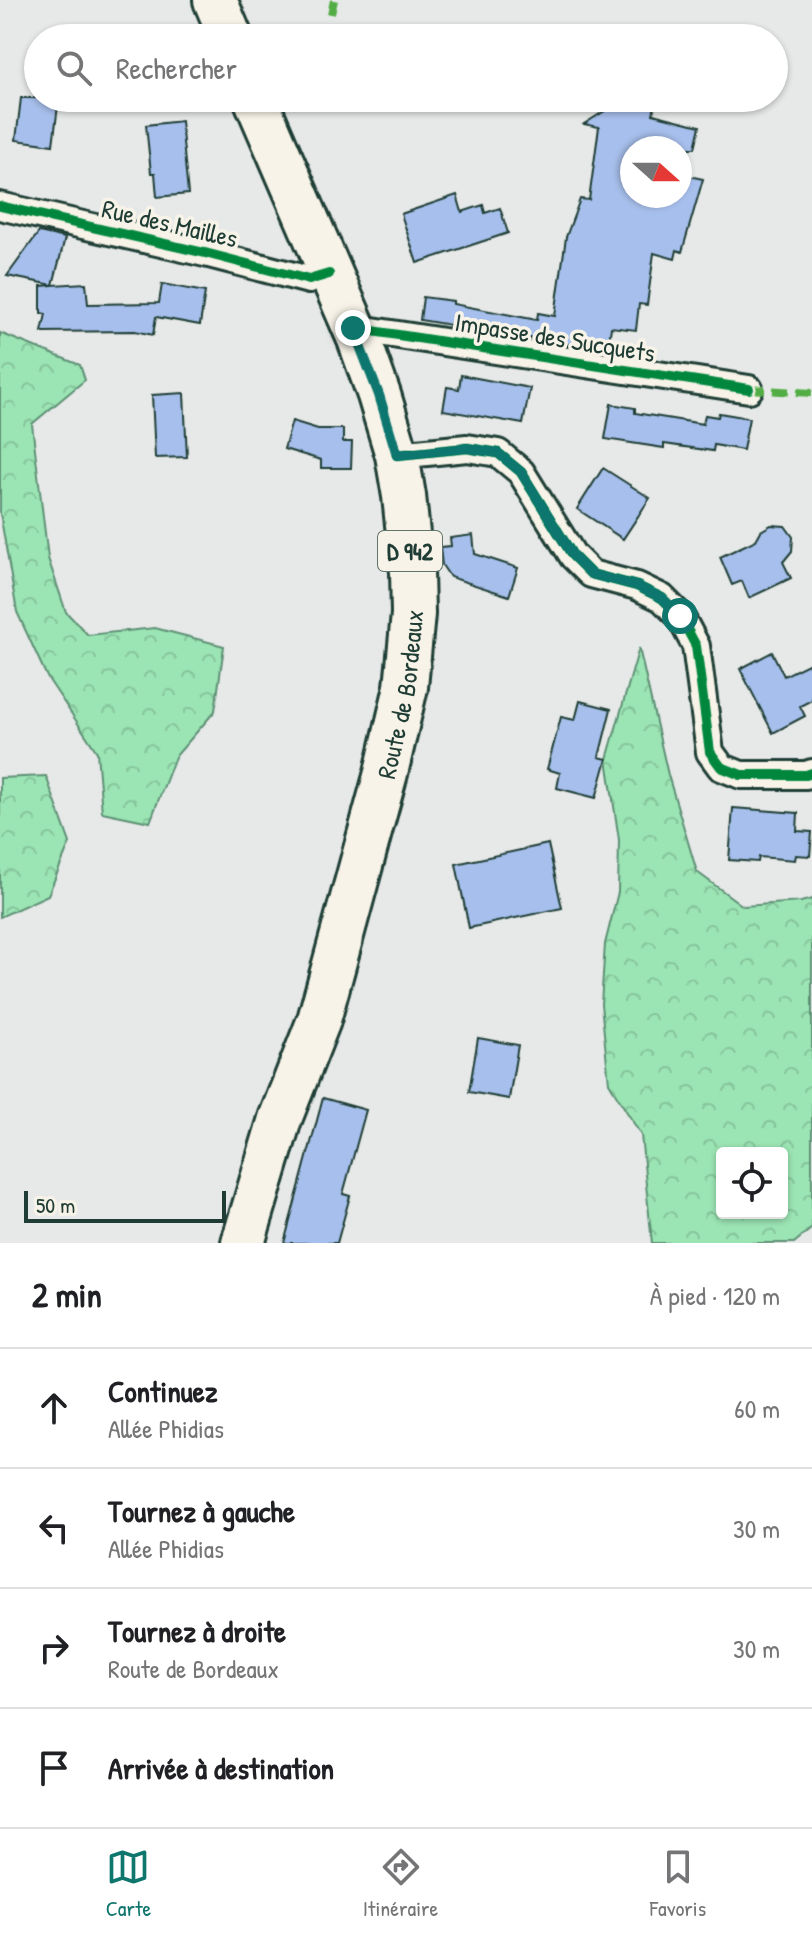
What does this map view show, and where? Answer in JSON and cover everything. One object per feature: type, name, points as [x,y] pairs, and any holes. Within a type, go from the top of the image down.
[{"type":"main road","points":[[215,0],[225,24]]},
{"type":"main road","name":"Route de Bordeaux","points":[[261,112],[379,395],[397,455],[412,572],[413,614],[407,675],[386,773],[319,1020],[302,1126],[267,1243]]},
{"type":"main road","points":[[256,1243],[319,1020]]},
{"type":"main road","name":"Route de Bordeaux","points":[[243,1243],[280,1119],[319,1020]]},
{"type":"street","name":"Rue des Mailles","points":[[0,206],[309,280],[329,274]]},
{"type":"street","name":"Impasse des Sucquets","points":[[353,328],[749,389]]},
{"type":"street","points":[[397,455],[467,448],[498,453],[521,472],[573,556],[591,574],[637,586],[662,598],[680,616],[696,646],[710,752],[721,767],[741,775],[812,773]]},
{"type":"green space","points":[[0,333],[80,365],[85,380],[32,424],[48,558],[66,612],[88,635],[155,628],[224,646],[215,711],[175,757],[150,822],[102,812],[97,752],[47,677],[17,612],[0,513]]},
{"type":"green space","points":[[639,648],[668,775],[697,872],[743,906],[812,899],[812,1228],[794,1243],[652,1243],[641,1135],[609,1083],[601,1004],[605,944],[618,892],[619,840],[607,759]]},
{"type":"green space","points":[[46,776],[70,843],[48,895],[0,917],[0,778]]},
{"type":"building","points":[[21,98],[24,98],[24,112],[57,112],[53,145],[16,140]]},
{"type":"building","points":[[603,112],[654,112],[700,126],[695,148],[692,148],[692,136],[620,136],[620,208],[692,208],[692,177],[703,179],[682,252],[677,250],[675,259],[654,253],[647,305],[639,304],[636,330],[611,327],[608,351],[420,320],[423,297],[537,320],[538,313],[555,316],[566,237],[580,199],[589,200],[599,127],[584,124]]},
{"type":"building","points":[[181,121],[188,194],[157,197],[146,125]]},
{"type":"building","points":[[457,195],[462,212],[483,205],[485,213],[500,208],[508,233],[417,263],[401,214]]},
{"type":"building","points":[[39,232],[65,238],[53,285],[7,276]]},
{"type":"building","points":[[86,283],[88,304],[159,303],[162,284],[205,292],[200,325],[156,317],[153,335],[135,331],[42,332],[46,314],[41,313],[41,286]]},
{"type":"building","points":[[461,375],[530,388],[523,424],[443,410],[447,387],[459,389]]},
{"type":"building","points":[[184,393],[187,457],[155,458],[152,395]]},
{"type":"building","points":[[611,404],[635,408],[635,413],[703,424],[705,415],[718,417],[719,413],[749,418],[743,450],[714,445],[713,451],[664,444],[664,448],[605,439]]},
{"type":"building","points":[[292,421],[318,429],[343,429],[343,442],[352,442],[351,468],[321,468],[321,460],[284,449]]},
{"type":"building","points":[[603,468],[650,498],[623,539],[577,509]]},
{"type":"building","points":[[771,525],[785,526],[793,537],[792,551],[783,562],[791,578],[749,598],[742,581],[732,585],[720,557],[756,540],[761,531]]},
{"type":"building","points":[[473,535],[475,554],[518,568],[509,596],[450,577],[442,565],[440,547],[451,546],[450,538]]},
{"type":"building","points":[[772,652],[784,676],[812,662],[812,700],[800,706],[805,716],[773,733],[740,669]]},
{"type":"building","points":[[580,701],[611,709],[599,757],[607,759],[596,798],[557,788],[560,773],[547,769],[561,717],[575,720]]},
{"type":"building","points":[[733,808],[798,813],[797,831],[812,832],[810,856],[796,855],[795,860],[759,857],[758,862],[729,860]]},
{"type":"building","points":[[548,844],[562,908],[469,928],[456,864]]},
{"type":"building","points":[[478,1038],[518,1045],[509,1099],[469,1092]]},
{"type":"building","points":[[323,1098],[366,1110],[343,1194],[350,1196],[337,1243],[284,1243]]},
{"type":"marked path","points":[[331,14],[334,0]]},
{"type":"marked path","points":[[749,389],[812,393]]},
{"type":"cycle path","points":[[0,206],[309,280],[329,274]]},
{"type":"cycle path","points":[[353,328],[749,389]]},
{"type":"cycle path","points":[[397,455],[467,448],[498,453],[521,472],[573,556],[591,574],[637,586],[662,598],[680,616],[696,646],[710,752],[721,767],[741,775],[812,773]]},
{"type":"route","points":[[353,328],[379,395],[397,455],[467,448],[498,453],[521,472],[573,556],[591,574],[637,586],[662,598],[680,616]]}]
